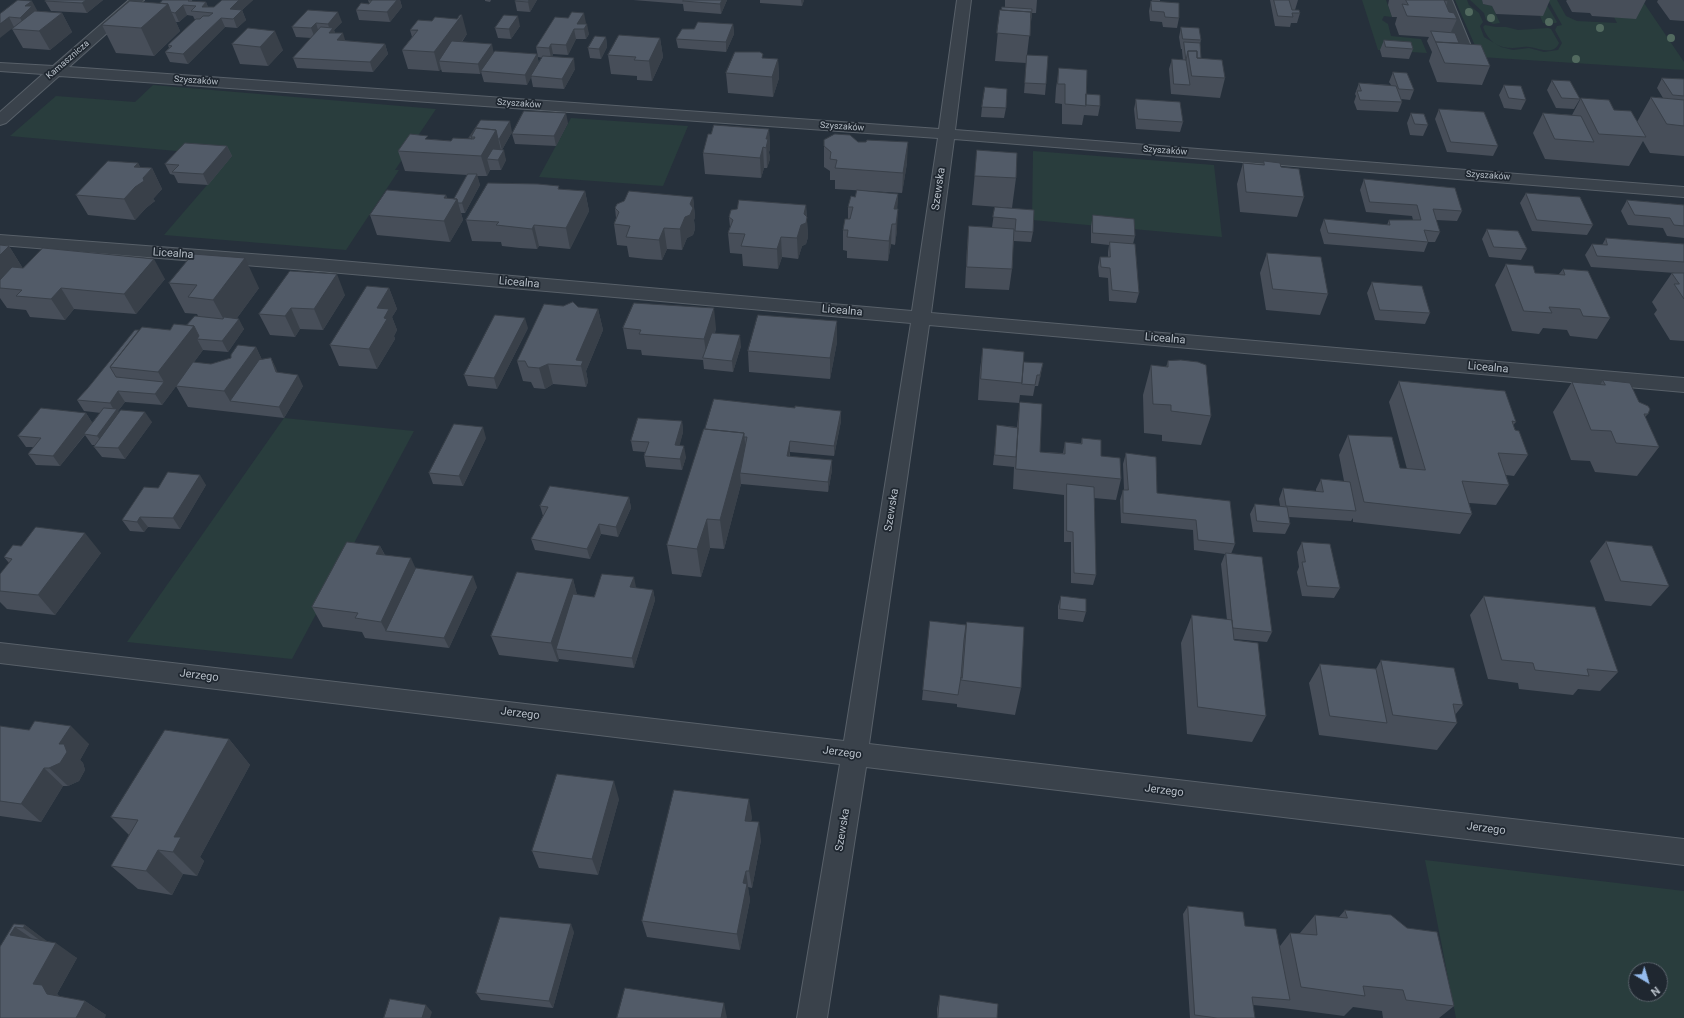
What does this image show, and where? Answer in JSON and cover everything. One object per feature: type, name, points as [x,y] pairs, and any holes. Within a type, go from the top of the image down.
[{"type":"street","name":"Kamasznicza","points":[[0,120],[137,0]]},
{"type":"street","name":"Szewska","points":[[812,1018],[855,755],[947,134],[964,0]]},
{"type":"street","points":[[1445,0],[1466,51]]},
{"type":"street","name":"Szyszaków","points":[[0,66],[947,134],[1684,192]]},
{"type":"street","name":"Licealna","points":[[0,240],[318,265],[1684,385]]},
{"type":"street","name":"Jerzego","points":[[0,653],[1684,852]]},
{"type":"green space","points":[[1362,0],[1386,0],[1392,17],[1384,16],[1382,20],[1388,24],[1391,36],[1421,39],[1427,53],[1378,50]]},
{"type":"green space","points":[[1455,0],[1467,0],[1469,5],[1479,13],[1483,22],[1480,26],[1484,37],[1501,47],[1513,50],[1529,48],[1544,52],[1558,50],[1562,43],[1555,30],[1557,26],[1562,25],[1548,0],[1557,0],[1566,16],[1577,21],[1617,23],[1614,17],[1636,18],[1642,0],[1684,62],[1684,70],[1480,57]]},
{"type":"green space","points":[[1470,0],[1482,0],[1483,4],[1492,6],[1500,23],[1493,24],[1486,20],[1484,13]]},
{"type":"green space","points":[[1544,0],[1557,22],[1556,23],[1543,23],[1540,16]]},
{"type":"green space","points":[[1485,25],[1518,30],[1548,28],[1551,29],[1559,43],[1557,47],[1550,50],[1527,47],[1502,47],[1490,40],[1483,27]]},
{"type":"green space","points":[[153,85],[436,109],[395,170],[399,170],[346,250],[164,235],[232,156],[10,136],[56,96],[135,102]]},
{"type":"green space","points":[[571,118],[688,126],[663,186],[539,177]]},
{"type":"green space","points":[[1033,151],[1214,165],[1222,237],[1032,220]]},
{"type":"green space","points":[[284,418],[414,431],[292,659],[127,642]]},
{"type":"green space","points":[[1425,860],[1684,891],[1684,1018],[1456,1018]]},
{"type":"building","points":[[18,0],[32,1],[25,6],[32,6],[20,18],[9,17],[0,24],[0,14]]},
{"type":"building","points":[[86,0],[82,3],[45,1]]},
{"type":"building","points":[[163,0],[189,0],[188,1],[206,2],[202,7],[214,7],[222,0],[239,0],[230,9],[242,10],[233,19],[221,18],[183,54],[165,52],[172,46],[168,45],[196,19],[200,19],[203,16],[209,16],[213,13],[191,11],[196,6],[183,5],[175,13],[171,12],[168,4],[160,3]]},
{"type":"building","points":[[372,0],[397,0],[387,12],[356,10],[361,3],[369,4]]},
{"type":"building","points":[[529,0],[528,2],[515,1]]},
{"type":"building","points":[[722,0],[720,4],[683,1]]},
{"type":"building","points":[[1274,0],[1289,0],[1292,10],[1299,10],[1300,13],[1292,13],[1293,17],[1278,16]]},
{"type":"building","points":[[1406,0],[1444,0],[1449,12],[1454,13],[1457,19],[1407,16],[1402,4],[1408,5]]},
{"type":"building","points":[[130,1],[168,4],[141,28],[102,25]]},
{"type":"building","points":[[1151,1],[1179,3],[1179,18],[1165,17],[1164,12],[1152,11]]},
{"type":"building","points":[[1002,7],[1032,9],[1031,18],[1031,12],[1002,10]]},
{"type":"building","points":[[308,10],[338,12],[328,24],[316,23],[311,28],[292,27]]},
{"type":"building","points":[[1000,10],[1031,12],[1030,36],[997,33]]},
{"type":"building","points":[[35,11],[62,13],[39,31],[12,29]]},
{"type":"building","points":[[572,12],[584,13],[577,24],[587,24],[584,29],[574,29],[566,45],[551,44],[549,48],[536,47],[555,17],[568,18]]},
{"type":"building","points":[[460,15],[462,15],[434,52],[402,50],[418,30],[410,30],[418,20],[432,21],[435,17],[457,19]]},
{"type":"building","points":[[504,15],[518,16],[509,29],[495,28]]},
{"type":"building","points":[[698,22],[733,24],[726,42],[676,39],[682,29],[694,29]]},
{"type":"building","points":[[321,27],[333,28],[329,33],[343,33],[337,40],[385,44],[370,62],[293,58]]},
{"type":"building","points":[[1181,27],[1199,28],[1201,40],[1183,39]]},
{"type":"building","points":[[248,28],[275,31],[260,47],[232,44]]},
{"type":"building","points":[[1431,31],[1455,33],[1459,43],[1436,42]]},
{"type":"building","points":[[619,35],[660,38],[649,61],[634,60],[636,57],[608,55]]},
{"type":"building","points":[[595,36],[606,37],[599,49],[588,48]]},
{"type":"building","points":[[1384,40],[1411,42],[1413,49],[1386,47]]},
{"type":"building","points":[[452,41],[492,44],[478,64],[439,61]]},
{"type":"building","points":[[1184,42],[1200,43],[1201,58],[1197,58],[1197,51],[1188,51],[1186,60]]},
{"type":"building","points":[[1436,42],[1481,45],[1490,66],[1445,63]]},
{"type":"building","points":[[495,51],[537,54],[525,75],[481,71]]},
{"type":"building","points":[[1188,51],[1197,51],[1197,58],[1222,60],[1225,78],[1192,76]]},
{"type":"building","points":[[735,52],[760,52],[763,54],[762,58],[778,59],[772,77],[726,73]]},
{"type":"building","points":[[1027,55],[1048,56],[1046,84],[1025,83]]},
{"type":"building","points":[[543,56],[574,58],[562,79],[531,76]]},
{"type":"building","points":[[1172,59],[1186,60],[1190,85],[1174,84]]},
{"type":"building","points":[[1059,68],[1087,70],[1086,106],[1065,104],[1065,84],[1058,84]]},
{"type":"building","points":[[1393,72],[1407,73],[1414,90],[1399,89]]},
{"type":"building","points":[[1662,78],[1684,79],[1684,96],[1673,95]]},
{"type":"building","points":[[1552,80],[1570,81],[1580,99],[1562,98]]},
{"type":"building","points":[[1359,83],[1396,86],[1402,102],[1360,100],[1357,91],[1361,91]]},
{"type":"building","points":[[1504,85],[1521,86],[1526,100],[1509,98]]},
{"type":"building","points":[[985,87],[1007,89],[1006,108],[982,107]]},
{"type":"building","points":[[1086,94],[1100,95],[1100,106],[1086,105]]},
{"type":"building","points":[[1651,97],[1684,100],[1684,126],[1667,124]]},
{"type":"building","points":[[1581,98],[1609,100],[1614,110],[1631,111],[1646,137],[1599,134]]},
{"type":"building","points":[[1136,99],[1180,102],[1183,122],[1138,119]]},
{"type":"building","points":[[1439,109],[1484,112],[1498,146],[1451,142]]},
{"type":"building","points":[[524,111],[566,113],[554,136],[512,134]]},
{"type":"building","points":[[1411,113],[1424,114],[1428,125],[1415,124]]},
{"type":"building","points":[[1543,113],[1581,116],[1594,142],[1555,139]]},
{"type":"building","points":[[481,120],[510,121],[499,139],[496,130],[476,128],[471,137],[472,139],[469,138]]},
{"type":"building","points":[[714,125],[769,129],[766,139],[768,139],[766,148],[763,147],[760,158],[703,153],[708,134],[711,134]]},
{"type":"building","points":[[476,128],[496,130],[481,156],[398,151],[410,134],[428,136],[425,139],[451,141],[453,138],[474,139],[475,137],[471,137]]},
{"type":"building","points":[[835,134],[850,135],[858,142],[866,142],[867,140],[908,142],[903,173],[835,168],[837,160],[830,159],[831,152],[824,146],[824,140]]},
{"type":"building","points":[[185,143],[227,146],[203,174],[172,172],[179,165],[165,164]]},
{"type":"building","points":[[493,149],[504,150],[498,160],[487,159]]},
{"type":"building","points":[[977,150],[1017,153],[1016,178],[975,176]]},
{"type":"building","points":[[108,161],[138,163],[134,167],[152,168],[143,178],[144,181],[135,187],[124,199],[76,195]]},
{"type":"building","points":[[1264,161],[1280,163],[1281,167],[1299,169],[1304,197],[1246,192],[1243,163],[1264,165]]},
{"type":"building","points":[[468,174],[477,174],[462,203],[458,203],[457,199],[454,199]]},
{"type":"building","points":[[1364,179],[1455,188],[1462,211],[1433,209],[1440,232],[1424,230],[1428,242],[1328,233],[1324,219],[1390,225],[1389,220],[1421,220],[1417,205],[1370,202]]},
{"type":"building","points":[[488,183],[538,184],[559,186],[558,189],[585,191],[566,228],[534,225],[532,229],[496,225],[499,222],[466,220]]},
{"type":"building","points":[[387,190],[446,195],[444,198],[457,199],[444,221],[370,215]]},
{"type":"building","points":[[857,190],[898,194],[894,209],[898,209],[896,224],[892,224],[889,241],[847,237],[848,230],[843,230],[845,219],[850,219],[853,207],[848,207],[851,196],[855,197]]},
{"type":"building","points":[[629,191],[693,197],[690,204],[693,208],[690,215],[685,217],[680,229],[664,228],[659,240],[626,237],[630,226],[614,224],[619,212],[615,208],[617,204],[624,201]]},
{"type":"building","points":[[1526,193],[1580,197],[1593,225],[1537,220]]},
{"type":"building","points":[[739,200],[806,205],[804,214],[807,217],[806,223],[801,225],[797,238],[781,237],[777,249],[741,246],[745,234],[728,233],[733,220],[729,217],[731,210],[737,209]]},
{"type":"building","points":[[1627,200],[1684,205],[1684,226],[1674,225],[1670,218],[1635,215]]},
{"type":"building","points":[[995,207],[1034,210],[1033,232],[1015,231],[1016,219],[993,217]]},
{"type":"building","points":[[1093,215],[1134,219],[1135,236],[1093,233]]},
{"type":"building","points":[[969,226],[1014,229],[1012,269],[967,267]]},
{"type":"building","points":[[1487,229],[1518,231],[1527,249],[1494,247]]},
{"type":"building","points":[[1606,238],[1684,244],[1684,262],[1597,256],[1592,244],[1607,245]]},
{"type":"building","points":[[1110,242],[1135,244],[1139,293],[1112,290],[1110,268],[1101,267],[1100,257],[1110,257]]},
{"type":"building","points":[[0,245],[9,246],[0,255]]},
{"type":"building","points":[[43,248],[154,259],[124,294],[61,288],[51,299],[16,296],[22,290],[0,288],[0,280],[12,267],[23,268]]},
{"type":"building","points":[[1267,253],[1321,257],[1328,294],[1273,289]]},
{"type":"building","points":[[193,254],[245,258],[213,300],[188,297],[197,285],[169,283]]},
{"type":"building","points":[[1506,264],[1533,266],[1535,273],[1565,275],[1563,269],[1588,271],[1610,318],[1583,316],[1580,309],[1549,307],[1552,313],[1524,311]]},
{"type":"building","points":[[290,271],[337,274],[314,309],[291,308],[285,316],[259,314]]},
{"type":"building","points":[[1672,273],[1684,273],[1684,299],[1674,284],[1679,284]]},
{"type":"building","points":[[1372,282],[1422,286],[1430,313],[1380,310]]},
{"type":"building","points":[[367,286],[389,288],[377,308],[389,309],[384,318],[387,319],[369,349],[330,345]]},
{"type":"building","points":[[573,302],[578,307],[598,309],[576,360],[583,361],[581,366],[548,364],[539,368],[528,367],[525,361],[517,361],[544,304],[563,306]]},
{"type":"building","points":[[634,303],[714,308],[704,339],[639,334],[641,330],[623,328]]},
{"type":"building","points":[[495,315],[525,318],[494,378],[464,375]]},
{"type":"building","points":[[758,315],[837,321],[830,358],[748,351]]},
{"type":"building","points":[[195,316],[239,319],[222,341],[197,339],[199,336],[194,326],[187,325]]},
{"type":"building","points":[[174,324],[194,326],[158,372],[110,367],[142,327],[170,330]]},
{"type":"building","points":[[135,330],[139,330],[110,367],[116,377],[164,382],[155,394],[118,391],[110,403],[77,400],[88,388]]},
{"type":"building","points":[[712,333],[740,335],[732,361],[703,358]]},
{"type":"building","points":[[238,345],[256,347],[224,391],[176,386],[193,362],[211,364],[231,358],[231,355]]},
{"type":"building","points":[[983,348],[1024,352],[1022,383],[981,379]]},
{"type":"building","points":[[271,358],[276,372],[298,375],[279,407],[230,401],[259,360]]},
{"type":"building","points":[[1181,360],[1198,362],[1206,365],[1211,416],[1171,411],[1171,405],[1153,404],[1151,365],[1168,367],[1168,361]]},
{"type":"building","points":[[1024,362],[1043,363],[1040,375],[1037,375],[1035,385],[1022,384]]},
{"type":"building","points":[[1603,380],[1630,383],[1639,402],[1648,406],[1650,409],[1648,414],[1644,414],[1659,447],[1616,443],[1611,431],[1591,430],[1572,382],[1605,385]]},
{"type":"building","points":[[1399,381],[1505,391],[1516,422],[1512,421],[1515,430],[1519,431],[1528,455],[1498,453],[1509,485],[1462,481],[1472,514],[1364,502],[1348,435],[1392,437],[1400,468],[1425,470]]},
{"type":"building","points":[[714,399],[795,408],[795,406],[841,411],[834,446],[790,441],[787,456],[832,460],[828,482],[740,473],[747,437],[744,437],[744,433],[705,429]]},
{"type":"building","points":[[1020,402],[1042,404],[1040,452],[1065,454],[1065,442],[1082,444],[1082,438],[1101,440],[1101,456],[1120,458],[1121,479],[1016,469]]},
{"type":"building","points":[[41,408],[86,413],[53,456],[28,454],[41,438],[18,436]]},
{"type":"building","points":[[104,408],[117,409],[97,436],[84,434]]},
{"type":"building","points":[[121,410],[145,412],[118,448],[94,447]]},
{"type":"building","points":[[638,418],[682,421],[675,445],[684,446],[680,459],[644,456],[649,442],[631,441]]},
{"type":"building","points":[[454,424],[483,427],[459,476],[429,473]]},
{"type":"building","points":[[997,425],[1018,428],[1016,457],[995,455]]},
{"type":"building","points":[[704,429],[744,433],[720,520],[707,519],[697,549],[667,545]]},
{"type":"building","points":[[1126,453],[1156,457],[1157,493],[1230,501],[1235,544],[1198,540],[1196,520],[1123,513],[1123,490],[1128,490]]},
{"type":"building","points":[[168,472],[200,475],[173,518],[140,517],[137,522],[122,520],[144,487],[158,488]]},
{"type":"building","points":[[1321,479],[1350,482],[1356,511],[1286,506],[1283,488],[1323,492]]},
{"type":"building","points":[[1067,484],[1094,487],[1096,575],[1074,573],[1073,532],[1067,531]]},
{"type":"building","points":[[550,486],[629,497],[616,527],[599,524],[587,549],[531,539],[548,507],[540,506]]},
{"type":"building","points":[[1255,504],[1287,507],[1290,524],[1257,521]]},
{"type":"building","points":[[36,527],[85,533],[38,595],[0,591],[0,574],[12,559],[4,557],[13,545],[21,546]]},
{"type":"building","points":[[1606,541],[1652,546],[1669,586],[1621,581]]},
{"type":"building","points":[[347,542],[380,546],[376,554],[411,558],[381,622],[355,618],[358,613],[312,607]]},
{"type":"building","points":[[1302,542],[1330,544],[1340,588],[1307,586],[1302,562],[1305,562]]},
{"type":"building","points":[[1226,553],[1262,557],[1272,632],[1233,628]]},
{"type":"building","points":[[416,568],[473,576],[444,638],[386,631]]},
{"type":"building","points":[[517,572],[573,579],[551,643],[491,636]]},
{"type":"building","points":[[602,574],[634,577],[630,587],[653,590],[632,658],[556,649],[573,594],[594,597]]},
{"type":"building","points":[[1061,596],[1086,599],[1086,612],[1060,609]]},
{"type":"building","points":[[1484,596],[1595,607],[1618,672],[1587,669],[1589,676],[1535,670],[1533,663],[1502,660]]},
{"type":"building","points":[[1192,615],[1232,620],[1234,640],[1258,643],[1266,716],[1198,707]]},
{"type":"building","points":[[930,621],[966,625],[958,695],[923,690]]},
{"type":"building","points":[[967,622],[1024,627],[1021,688],[961,680]]},
{"type":"building","points":[[1381,660],[1454,668],[1463,705],[1453,704],[1457,723],[1393,715]]},
{"type":"building","points":[[1320,664],[1376,669],[1387,723],[1330,716]]},
{"type":"building","points":[[35,721],[71,726],[59,744],[64,744],[67,752],[60,763],[49,768],[44,768],[21,804],[0,801],[0,726],[29,730]]},
{"type":"building","points":[[165,730],[229,739],[174,837],[181,837],[173,852],[158,850],[146,871],[111,866],[138,820],[111,817]]},
{"type":"building","points":[[557,774],[614,781],[592,859],[532,851]]},
{"type":"building","points":[[674,790],[749,799],[745,821],[759,822],[749,871],[746,871],[743,883],[747,884],[737,934],[642,921]]},
{"type":"building","points":[[1188,906],[1243,912],[1245,926],[1276,929],[1290,1000],[1252,997],[1255,1018],[1217,1018],[1195,1015]]},
{"type":"building","points":[[1345,910],[1391,915],[1407,928],[1437,932],[1454,1006],[1406,1000],[1403,990],[1363,986],[1365,996],[1301,987],[1290,933],[1317,935],[1315,915],[1347,918]]},
{"type":"building","points":[[500,917],[571,924],[549,1001],[476,993]]},
{"type":"building","points":[[14,924],[25,925],[23,928],[15,927],[10,935],[56,943],[33,984],[42,985],[47,994],[85,1001],[76,1018],[0,1018],[0,947]]},
{"type":"building","points":[[625,988],[724,1003],[721,1018],[617,1018]]},
{"type":"building","points":[[940,995],[998,1004],[997,1018],[938,1018]]},
{"type":"building","points":[[390,999],[426,1005],[422,1018],[384,1018]]}]
